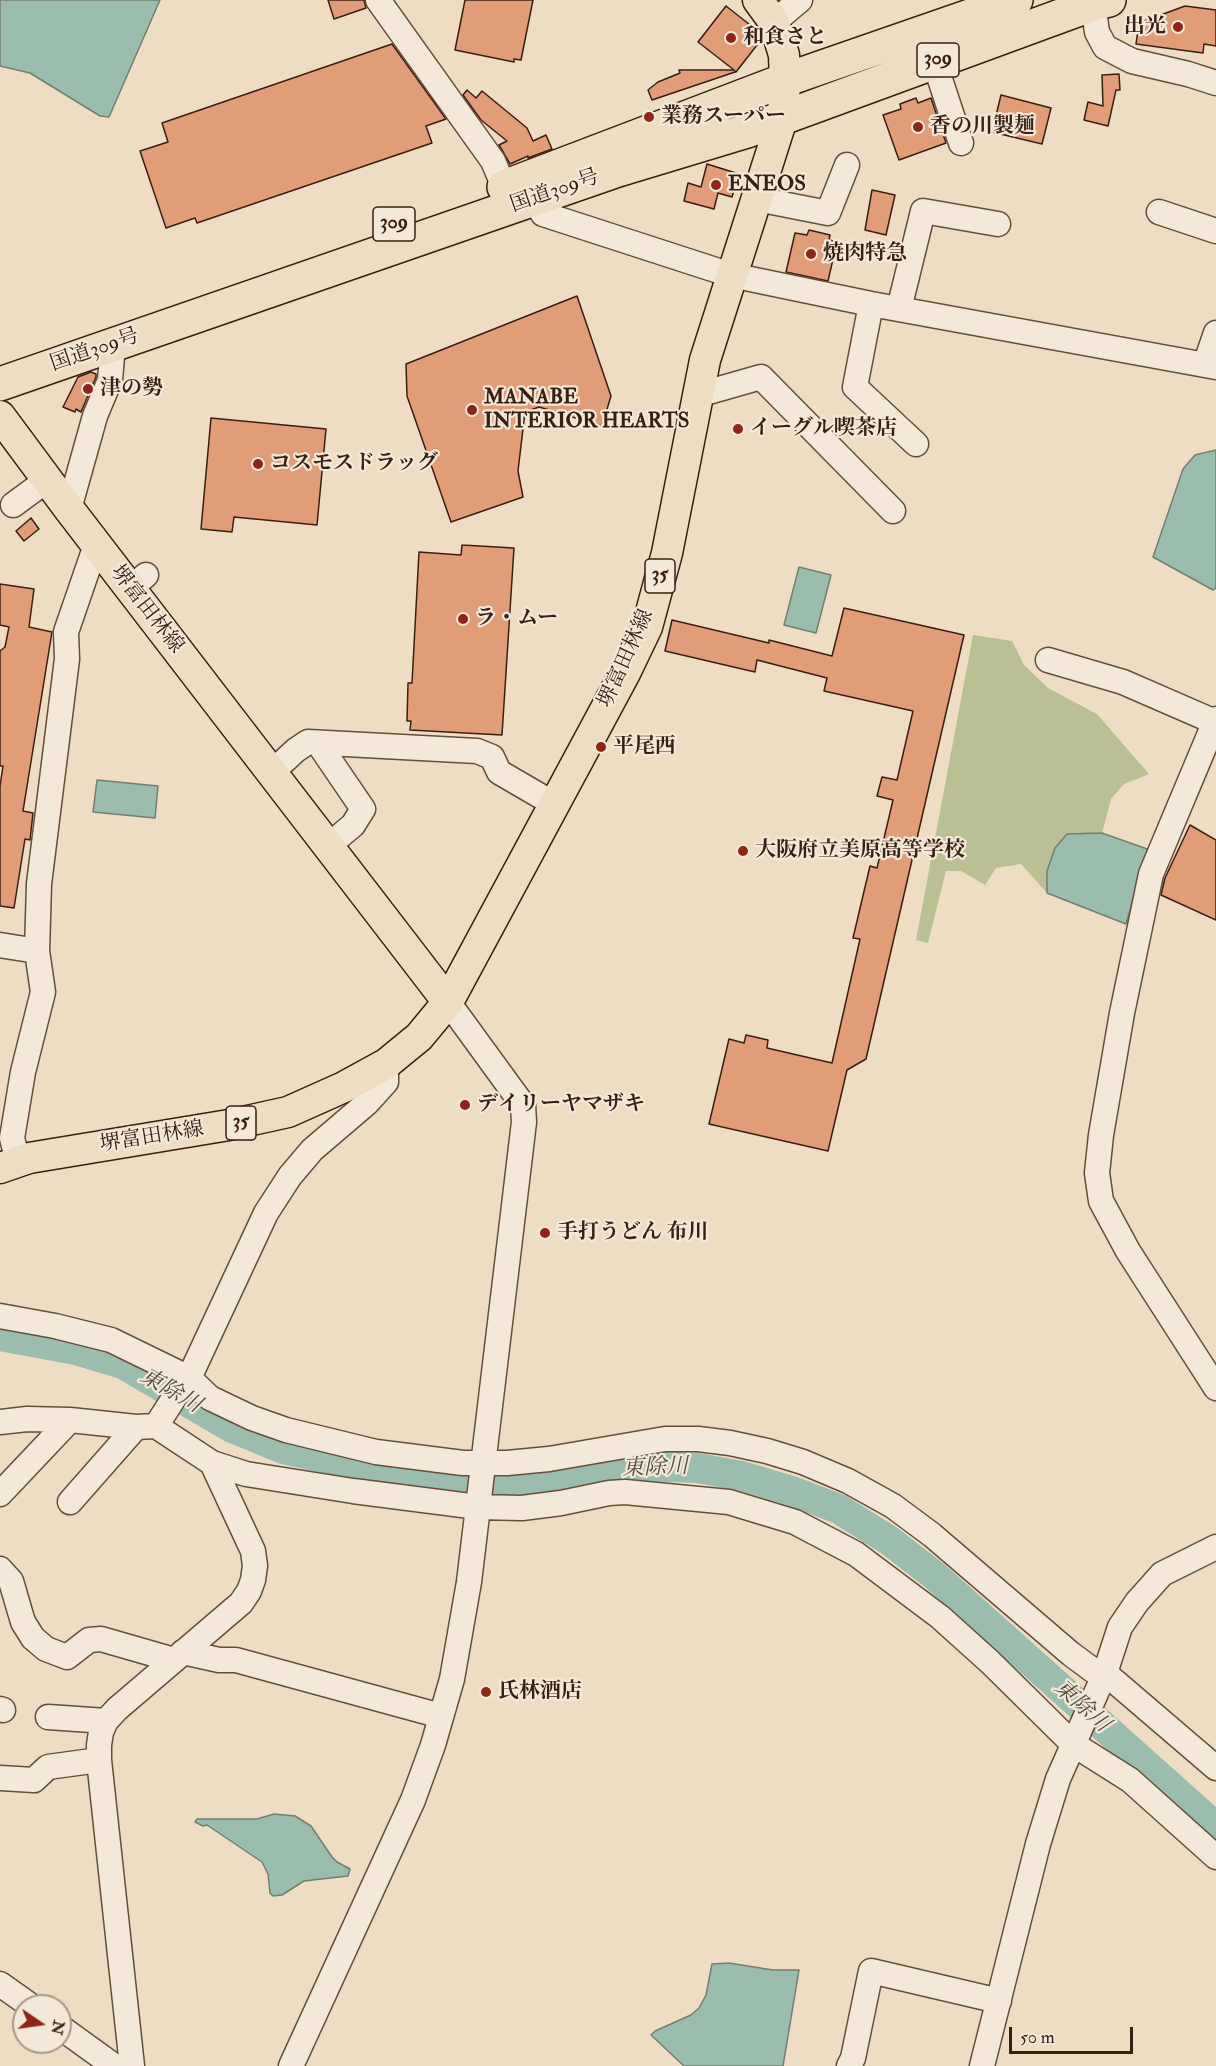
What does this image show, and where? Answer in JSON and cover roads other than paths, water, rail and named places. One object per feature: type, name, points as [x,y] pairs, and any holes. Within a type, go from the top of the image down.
[{"type":"highway","name":"国道309号","points":[[0,361],[504,187],[785,80],[1016,0]]},
{"type":"highway","name":"国道309号","points":[[0,384],[618,170],[747,130],[1098,1]]},
{"type":"main road","name":"堺富田林線","points":[[9,1165],[29,1158],[230,1125],[288,1112],[344,1087],[386,1064],[419,1037],[448,1002],[625,673],[647,627],[667,553],[705,360],[783,116],[784,55],[766,11]]},
{"type":"main road","name":"堺富田林線","points":[[0,416],[96,545],[138,582],[271,772],[448,1002]]},
{"type":"street","points":[[378,0],[493,161],[504,187]]},
{"type":"street","points":[[766,11],[801,0]]},
{"type":"street","points":[[1098,1],[1097,32],[1105,47],[1132,61],[1216,83]]},
{"type":"street","points":[[934,61],[961,143]]},
{"type":"street","points":[[757,198],[828,213],[847,165]]},
{"type":"street","points":[[534,199],[543,214],[731,275],[871,304],[1211,366],[1216,333]]},
{"type":"street","points":[[898,309],[923,211],[998,224]]},
{"type":"street","points":[[1159,212],[1216,231]]},
{"type":"street","points":[[871,304],[855,387],[916,444]]},
{"type":"street","points":[[69,509],[95,416],[110,380],[113,345]]},
{"type":"street","points":[[698,395],[761,377],[893,511]]},
{"type":"street","points":[[4,503],[47,480]]},
{"type":"street","points":[[9,1165],[23,1072],[43,992],[38,951],[39,884],[67,660],[66,632],[96,545]]},
{"type":"street","points":[[1048,660],[1123,682],[1216,721],[1151,874],[1122,1013],[1101,1135],[1097,1173],[1101,1202],[1122,1241],[1216,1388]]},
{"type":"street","points":[[271,772],[308,742],[477,751],[492,757],[499,772],[554,804]]},
{"type":"street","points":[[318,743],[363,808],[353,825],[328,846]]},
{"type":"street","points":[[0,945],[38,951]]},
{"type":"street","points":[[291,2066],[412,1800],[433,1746],[452,1680],[469,1582],[524,1122],[523,1105],[448,1002]]},
{"type":"street","points":[[70,1502],[151,1424],[185,1382],[266,1213],[290,1176],[312,1149],[366,1103],[386,1082],[386,1064]]},
{"type":"street","points":[[0,1316],[55,1326],[111,1340],[210,1398],[252,1418],[286,1430],[376,1452],[483,1467],[549,1459],[665,1439],[730,1443],[802,1462],[848,1481],[893,1506],[932,1534],[1071,1654],[1216,1768]]},
{"type":"street","points":[[0,1422],[27,1419],[151,1424],[212,1463],[258,1476],[478,1504],[522,1508],[561,1503],[609,1492],[625,1492],[729,1502],[795,1522],[856,1554],[931,1610],[1075,1740],[1130,1780],[1216,1857]]},
{"type":"street","points":[[0,1494],[70,1420]]},
{"type":"street","points":[[132,2066],[99,1760],[101,1732],[106,1721],[117,1709],[241,1603],[253,1580],[255,1566],[253,1551],[212,1463]]},
{"type":"street","points":[[982,2066],[1038,1844],[1058,1779],[1102,1679],[1120,1627],[1137,1602],[1162,1574],[1216,1547]]},
{"type":"street","points":[[2,1560],[11,1581],[22,1622],[33,1638],[46,1649],[67,1657],[89,1640],[101,1640],[178,1656],[236,1660],[441,1716]]},
{"type":"street","points":[[48,1718],[106,1721]]},
{"type":"street","points":[[0,1778],[34,1780],[48,1767],[99,1760]]},
{"type":"street","points":[[849,2066],[853,2058],[871,1971],[999,2001]]},
{"type":"street","points":[[0,1984],[14,1994]]},
{"type":"street","points":[[72,2036],[114,2066]]},
{"type":"waterway","name":"東除川","points":[[0,1336],[76,1350],[123,1364],[232,1428],[283,1449],[356,1465],[460,1484],[503,1486],[641,1466],[697,1468],[742,1476],[792,1491],[839,1509],[890,1541],[935,1576],[1216,1827]]},
{"type":"place","name":"出光","points":[[1178,27]]},
{"type":"place","name":"和食さと","points":[[731,38]]},
{"type":"place","name":"業務スーパー","points":[[649,117]]},
{"type":"place","name":"香の川製麺","points":[[918,127]]},
{"type":"place","name":"ENEOS","points":[[716,185]]},
{"type":"place","name":"焼肉特急","points":[[811,254]]},
{"type":"place","name":"津の勢","points":[[88,389]]},
{"type":"place","name":"MANABE INTERIOR HEARTS","points":[[472,410]]},
{"type":"place","name":"イーグル喫茶店","points":[[738,429]]},
{"type":"place","name":"コスモスドラッグ","points":[[258,464]]},
{"type":"place","name":"ラ・ムー","points":[[463,619]]},
{"type":"place","name":"平尾西","points":[[601,747]]},
{"type":"place","name":"大阪府立美原高等学校","points":[[743,851]]},
{"type":"place","name":"デイリーヤマザキ","points":[[465,1105]]},
{"type":"place","name":"手打うどん 布川","points":[[545,1233]]},
{"type":"place","name":"氏林酒店","points":[[486,1692]]}]
